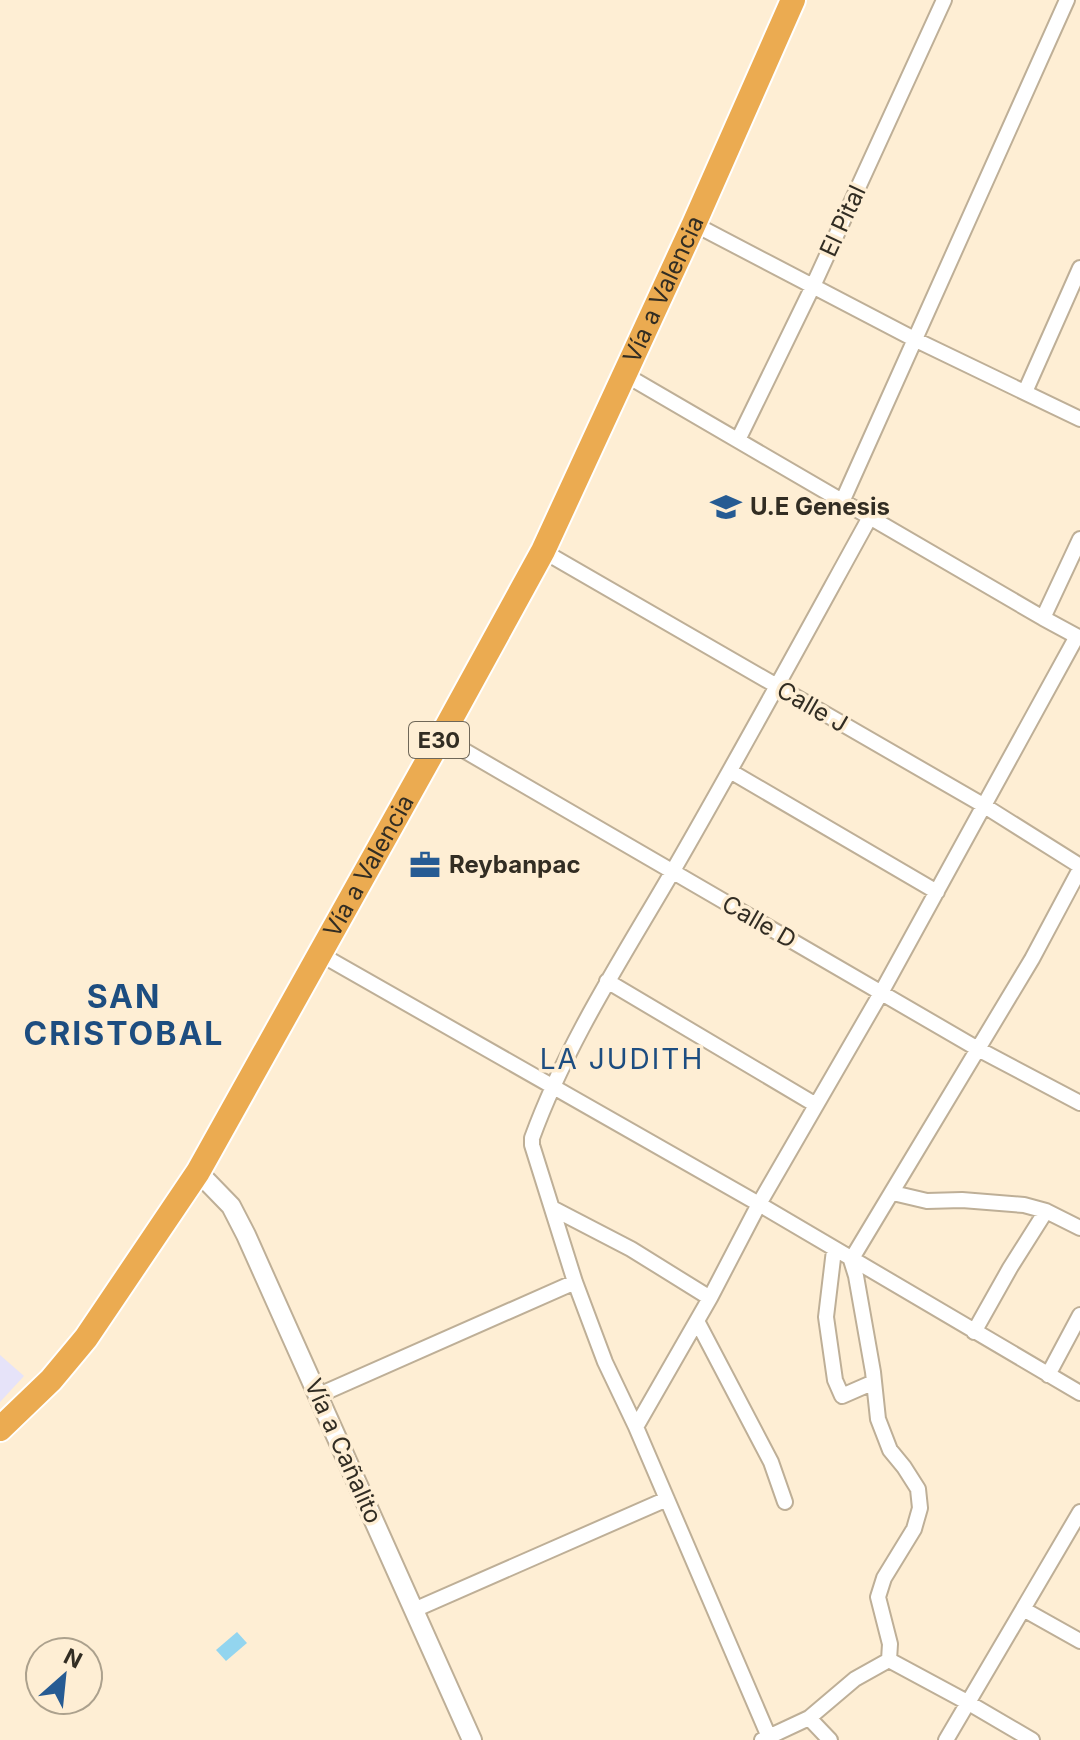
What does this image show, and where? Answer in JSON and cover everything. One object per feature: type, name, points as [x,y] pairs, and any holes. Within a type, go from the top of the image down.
[{"type":"highway","name":"Vía a Valencia","points":[[0,1429],[51,1380],[86,1338],[198,1172],[441,737],[543,551],[793,0]]},
{"type":"main road","name":"Vía a Cañalito","points":[[198,1172],[231,1206],[319,1395],[472,1740]]},
{"type":"street","name":"El Pital","points":[[738,440],[813,286],[944,0]]},
{"type":"street","points":[[842,502],[1067,0]]},
{"type":"street","points":[[694,224],[916,340],[1080,419]]},
{"type":"street","points":[[1025,392],[1080,268]]},
{"type":"street","points":[[624,374],[1078,637],[636,1427]]},
{"type":"street","points":[[870,517],[730,771],[607,981],[552,1086],[532,1145],[575,1282],[605,1362],[667,1499],[765,1738],[809,1718],[855,1679],[889,1660]]},
{"type":"street","points":[[1043,618],[1080,539]]},
{"type":"street","name":"Calle J","points":[[543,551],[983,805],[1080,868]]},
{"type":"street","name":"Calle D","points":[[441,737],[978,1049],[1079,1101]]},
{"type":"street","points":[[730,771],[937,892]]},
{"type":"street","points":[[889,1660],[890,1644],[878,1597],[884,1578],[914,1529],[920,1508],[918,1489],[890,1450],[878,1419],[851,1260],[1032,959],[1080,868]]},
{"type":"street","points":[[320,954],[759,1204],[1080,1393]]},
{"type":"street","points":[[607,981],[816,1105]]},
{"type":"street","points":[[893,1193],[927,1201],[962,1200],[1024,1205],[1046,1211],[1080,1228]]},
{"type":"street","points":[[552,1208],[631,1249],[710,1298]]},
{"type":"street","points":[[974,1332],[1046,1211]]},
{"type":"street","points":[[834,1250],[826,1317],[835,1380],[842,1396],[874,1382]]},
{"type":"street","points":[[319,1395],[575,1282]]},
{"type":"street","points":[[1048,1375],[1080,1315]]},
{"type":"street","points":[[697,1321],[771,1462],[785,1502]]},
{"type":"street","points":[[414,1610],[667,1499]]},
{"type":"street","points":[[946,1740],[1079,1517]]},
{"type":"street","points":[[1023,1609],[1080,1641]]},
{"type":"street","points":[[889,1660],[1032,1740]]},
{"type":"street","points":[[809,1718],[830,1740]]},
{"type":"shaded area","points":[[0,1355],[24,1376],[0,1402]]},
{"type":"water","points":[[237,1632],[247,1643],[226,1661],[216,1650]]},
{"type":"place","name":"U.E Genesis","points":[[726,507]]},
{"type":"place","name":"Reybanpac","points":[[425,865]]},
{"type":"district","name":"SAN CRISTOBAL","points":[[124,1016]]},
{"type":"district","name":"LA JUDITH","points":[[622,1059]]}]
